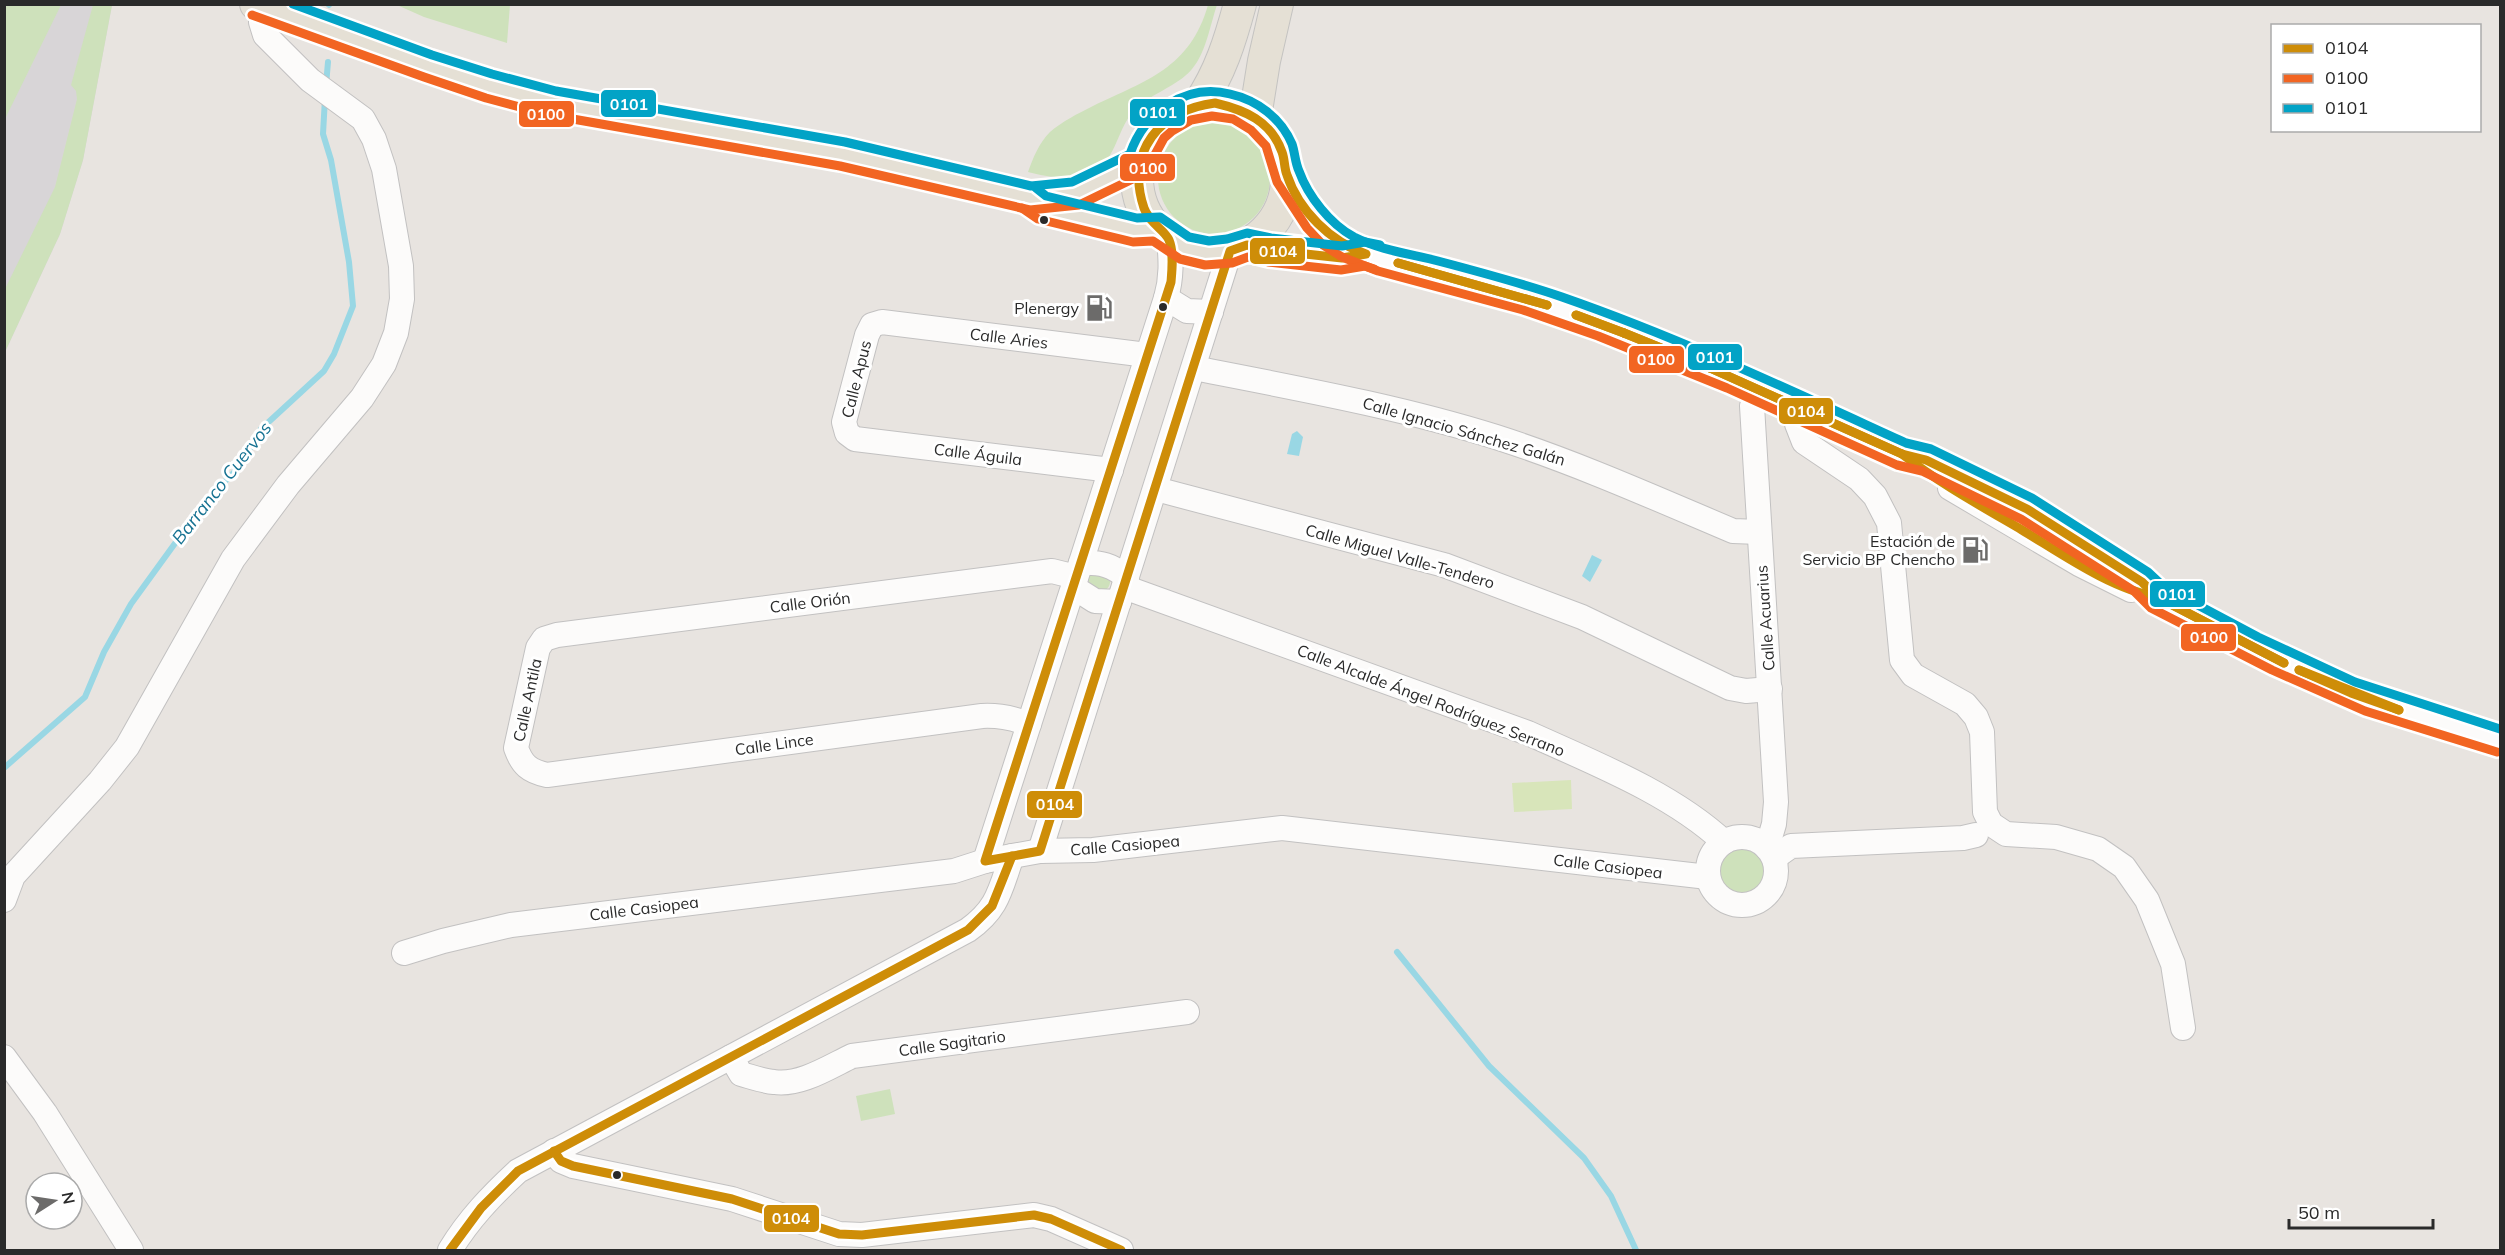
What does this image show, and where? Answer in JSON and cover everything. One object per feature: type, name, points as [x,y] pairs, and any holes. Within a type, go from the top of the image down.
[{"type":"main road","points":[[1199,104],[1211,86],[1227,52],[1240,4]]},
{"type":"main road","points":[[1255,117],[1264,61],[1277,4]]},
{"type":"main road","points":[[261,6],[489,86],[553,103],[842,154],[1031,198],[1076,194],[1139,163]]},
{"type":"main road","points":[[1218,103],[1238,108],[1255,117],[1272,133],[1283,153],[1287,176],[1285,197],[1277,216],[1264,233],[1238,248],[1208,253],[1185,248],[1163,234],[1144,209],[1138,186],[1139,163],[1147,142],[1160,124],[1178,111],[1199,104],[1218,103]]},
{"type":"main road","points":[[1031,198],[1041,207],[1136,230],[1163,234]]},
{"type":"street","points":[[4,900],[13,876],[100,781],[127,747],[233,560],[288,485],[362,398],[384,364],[396,333],[402,299],[401,266],[384,169],[374,139],[363,119],[310,80],[265,35],[261,22],[261,6]]},
{"type":"street","points":[[1287,176],[1318,225],[1338,241],[1366,254],[1556,308],[1655,344],[1902,454],[1926,473],[2079,564],[2139,594],[2157,597],[2292,667],[2407,713],[2500,741]]},
{"type":"street","points":[[985,861],[1171,282],[1172,264],[1163,234]]},
{"type":"street","points":[[1041,851],[1211,312],[1238,248],[1342,258],[1366,254]]},
{"type":"street","points":[[1166,298],[1187,311],[1211,312]]},
{"type":"street","name":"Calle Aries","points":[[872,325],[882,322],[1147,355]]},
{"type":"street","name":"Calle Apus","points":[[847,434],[844,422],[867,335],[872,325]]},
{"type":"street","name":"Calle Ignacio Sánchez Galán","points":[[1194,368],[1341,397],[1494,436],[1571,462],[1733,531],[1759,532]]},
{"type":"street","name":"Calle Acuarius","points":[[1759,389],[1752,406],[1776,802],[1771,853]]},
{"type":"street","points":[[1802,410],[1797,424],[1804,442],[1859,479],[1875,496],[1889,523],[1902,660],[1913,675],[1965,704],[1976,717],[1982,732],[1985,812],[1991,824],[2006,834],[2056,837],[2098,849],[2124,867],[2147,900],[2173,964],[2183,1028]]},
{"type":"street","name":"Calle Águila","points":[[847,434],[855,439],[1111,470]]},
{"type":"street","name":"Calle Miguel Valle-Tendero","points":[[1156,489],[1444,565],[1582,617],[1730,688],[1746,691],[1770,689]]},
{"type":"street","points":[[1077,576],[1106,564],[1117,568],[1124,589]]},
{"type":"street","name":"Calle Orión","points":[[544,639],[557,635],[1052,571],[1077,576]]},
{"type":"street","points":[[1077,576],[1095,601],[1124,589]]},
{"type":"street","name":"Calle Alcalde Ángel Rodríguez Serrano","points":[[1124,589],[1528,733],[1664,799],[1706,826],[1724,842]]},
{"type":"street","name":"Calle Antila","points":[[521,762],[516,748],[538,648],[544,639]]},
{"type":"street","name":"Calle Lince","points":[[521,762],[532,771],[547,775],[982,716],[1004,716],[1029,724]]},
{"type":"street","name":"Calle Casiopea","points":[[404,953],[443,940],[511,925],[954,871],[985,861],[1041,851],[1094,850],[1282,828],[1708,877]]},
{"type":"street","points":[[1771,853],[1791,846],[1963,838],[1976,835]]},
{"type":"street","points":[[1735,837],[1747,837],[1758,841],[1771,853],[1777,869],[1776,880],[1771,891],[1762,899],[1741,906],[1719,897],[1712,888],[1708,877],[1711,857],[1724,842],[1735,837]]},
{"type":"street","points":[[450,1251],[466,1224],[488,1198],[518,1171],[977,924],[986,917],[996,900],[1012,856]]},
{"type":"street","name":"Calle Sagitario","points":[[731,1057],[741,1074],[776,1083],[788,1083],[852,1056],[1187,1012]]},
{"type":"street","points":[[4,1057],[45,1113],[131,1251]]},
{"type":"street","points":[[554,1151],[561,1161],[573,1166],[732,1199],[839,1234],[862,1235],[1034,1215],[1051,1219],[1121,1251]]},
{"type":"shaded area","points":[[5,5],[112,5],[83,160],[60,234],[5,352]]},
{"type":"green space","points":[[4,5],[61,5],[5,119],[4,119]]},
{"type":"green space","points":[[93,5],[112,5],[83,160],[60,234],[5,352],[5,289],[55,187],[77,99],[76,91],[71,85]]},
{"type":"green space","points":[[397,5],[510,5],[507,43],[424,17]]},
{"type":"green space","points":[[1208,5],[1217,5],[1197,62],[1186,76],[1146,100],[1132,113],[1109,157],[1101,166],[1092,172],[1071,177],[1028,172],[1046,136],[1055,128],[1081,112],[1148,79],[1178,58],[1190,44]]},
{"type":"green space","points":[[1214,122],[1235,127],[1253,139],[1265,157],[1270,178],[1265,199],[1253,217],[1235,229],[1214,234],[1193,229],[1175,217],[1163,199],[1158,178],[1163,157],[1175,139],[1193,127]]},
{"type":"green space","points":[[1092,571],[1110,578],[1106,590],[1101,592],[1089,585],[1088,578]]},
{"type":"green space","points":[[1571,780],[1572,809],[1514,812],[1512,783]]},
{"type":"green space","points":[[1743,848],[1759,855],[1766,871],[1759,887],[1743,894],[1727,887],[1720,871],[1727,855]]},
{"type":"green space","points":[[890,1089],[895,1114],[861,1121],[856,1096]]},
{"type":"water","points":[[1297,431],[1303,437],[1299,456],[1287,454],[1292,434]]},
{"type":"water","points":[[1592,555],[1602,560],[1590,582],[1582,576]]},
{"type":"waterway","name":"Barranco Cuervos","points":[[326,85],[328,62]]},
{"type":"waterway","name":"Barranco Cuervos","points":[[4,768],[85,697],[104,652],[131,604],[205,502],[240,466],[261,429],[324,371],[334,354],[353,306],[349,262],[331,160],[323,134],[325,98]]},
{"type":"waterway","points":[[1397,952],[1489,1066],[1584,1158],[1611,1196],[1636,1250]]},
{"type":"transit line","name":"0101","points":[[293,4],[432,55],[556,91],[845,142],[1031,186],[1072,182],[1130,154],[1145,126],[1168,104],[1182,97],[1213,92],[1240,97],[1259,106],[1275,118],[1292,144],[1297,164],[1308,190],[1328,217],[1354,237],[1385,248],[1516,282],[1606,313],[1736,366],[1906,443],[1931,449],[2032,498],[2148,572],[2164,587],[2258,637],[2355,682],[2500,729]]},
{"type":"transit line","name":"0100","points":[[252,15],[486,98],[550,115],[840,166],[1030,210],[1079,205],[1145,173],[1164,138],[1191,120],[1212,116],[1233,119],[1251,130],[1266,146],[1277,182],[1307,228],[1323,245],[1342,257],[1378,271],[1523,310],[1598,336],[1727,388],[1897,465],[1922,471],[2021,519],[2134,591],[2151,608],[2272,670],[2365,711],[2497,752]]},
{"type":"transit line","name":"0104","points":[[1215,103],[1246,113],[1264,125],[1277,141],[1292,188],[1308,213],[1341,242],[1366,254],[1342,258],[1269,250],[1247,245],[1230,251],[1040,851],[985,861],[1171,282],[1171,245],[1164,233],[1146,213],[1139,187],[1139,169],[1144,152],[1152,137],[1163,124],[1195,107],[1215,103]]},
{"type":"transit line","name":"0101","points":[[1036,188],[1046,196],[1137,218],[1160,217],[1189,237],[1209,241],[1247,233],[1342,246],[1365,242],[1380,245]]},
{"type":"transit line","name":"0100","points":[[1022,208],[1038,219],[1133,242],[1153,241],[1180,259],[1205,265],[1232,263],[1248,257],[1268,262],[1341,270],[1365,266],[1374,269]]},
{"type":"transit line","name":"0104","points":[[1398,263],[1547,305]]},
{"type":"transit line","name":"0104","points":[[1398,263],[1547,305]]},
{"type":"transit line","name":"0104","points":[[1576,315],[1624,333]]},
{"type":"transit line","name":"0104","points":[[1576,315],[1624,333]]},
{"type":"transit line","name":"0104","points":[[1624,333],[1710,368]]},
{"type":"transit line","name":"0104","points":[[1624,333],[1710,368]]},
{"type":"transit line","name":"0104","points":[[1710,368],[1902,454]]},
{"type":"transit line","name":"0104","points":[[1710,368],[1902,454]]},
{"type":"transit line","name":"0104","points":[[1902,454],[1926,460],[2027,509],[2142,582],[2157,597]]},
{"type":"transit line","name":"0104","points":[[1902,454],[1960,494],[2087,570],[2122,587],[2157,597]]},
{"type":"transit line","name":"0104","points":[[2157,597],[2284,663]]},
{"type":"transit line","name":"0104","points":[[2157,597],[2284,663]]},
{"type":"transit line","name":"0104","points":[[2299,670],[2399,710]]},
{"type":"transit line","name":"0104","points":[[2299,670],[2351,693],[2399,710]]},
{"type":"transit line","name":"0104","points":[[450,1250],[481,1208],[518,1171],[968,930],[992,906],[1012,856]]},
{"type":"transit line","name":"0104","points":[[554,1151],[561,1161],[573,1166],[732,1199],[839,1234],[862,1235],[1034,1215],[1051,1219],[1121,1250]]},
{"type":"place","name":"Plenergy","points":[[1099,308]]},
{"type":"place","name":"Estación de Servicio BP Chencho","points":[[1975,550]]}]
